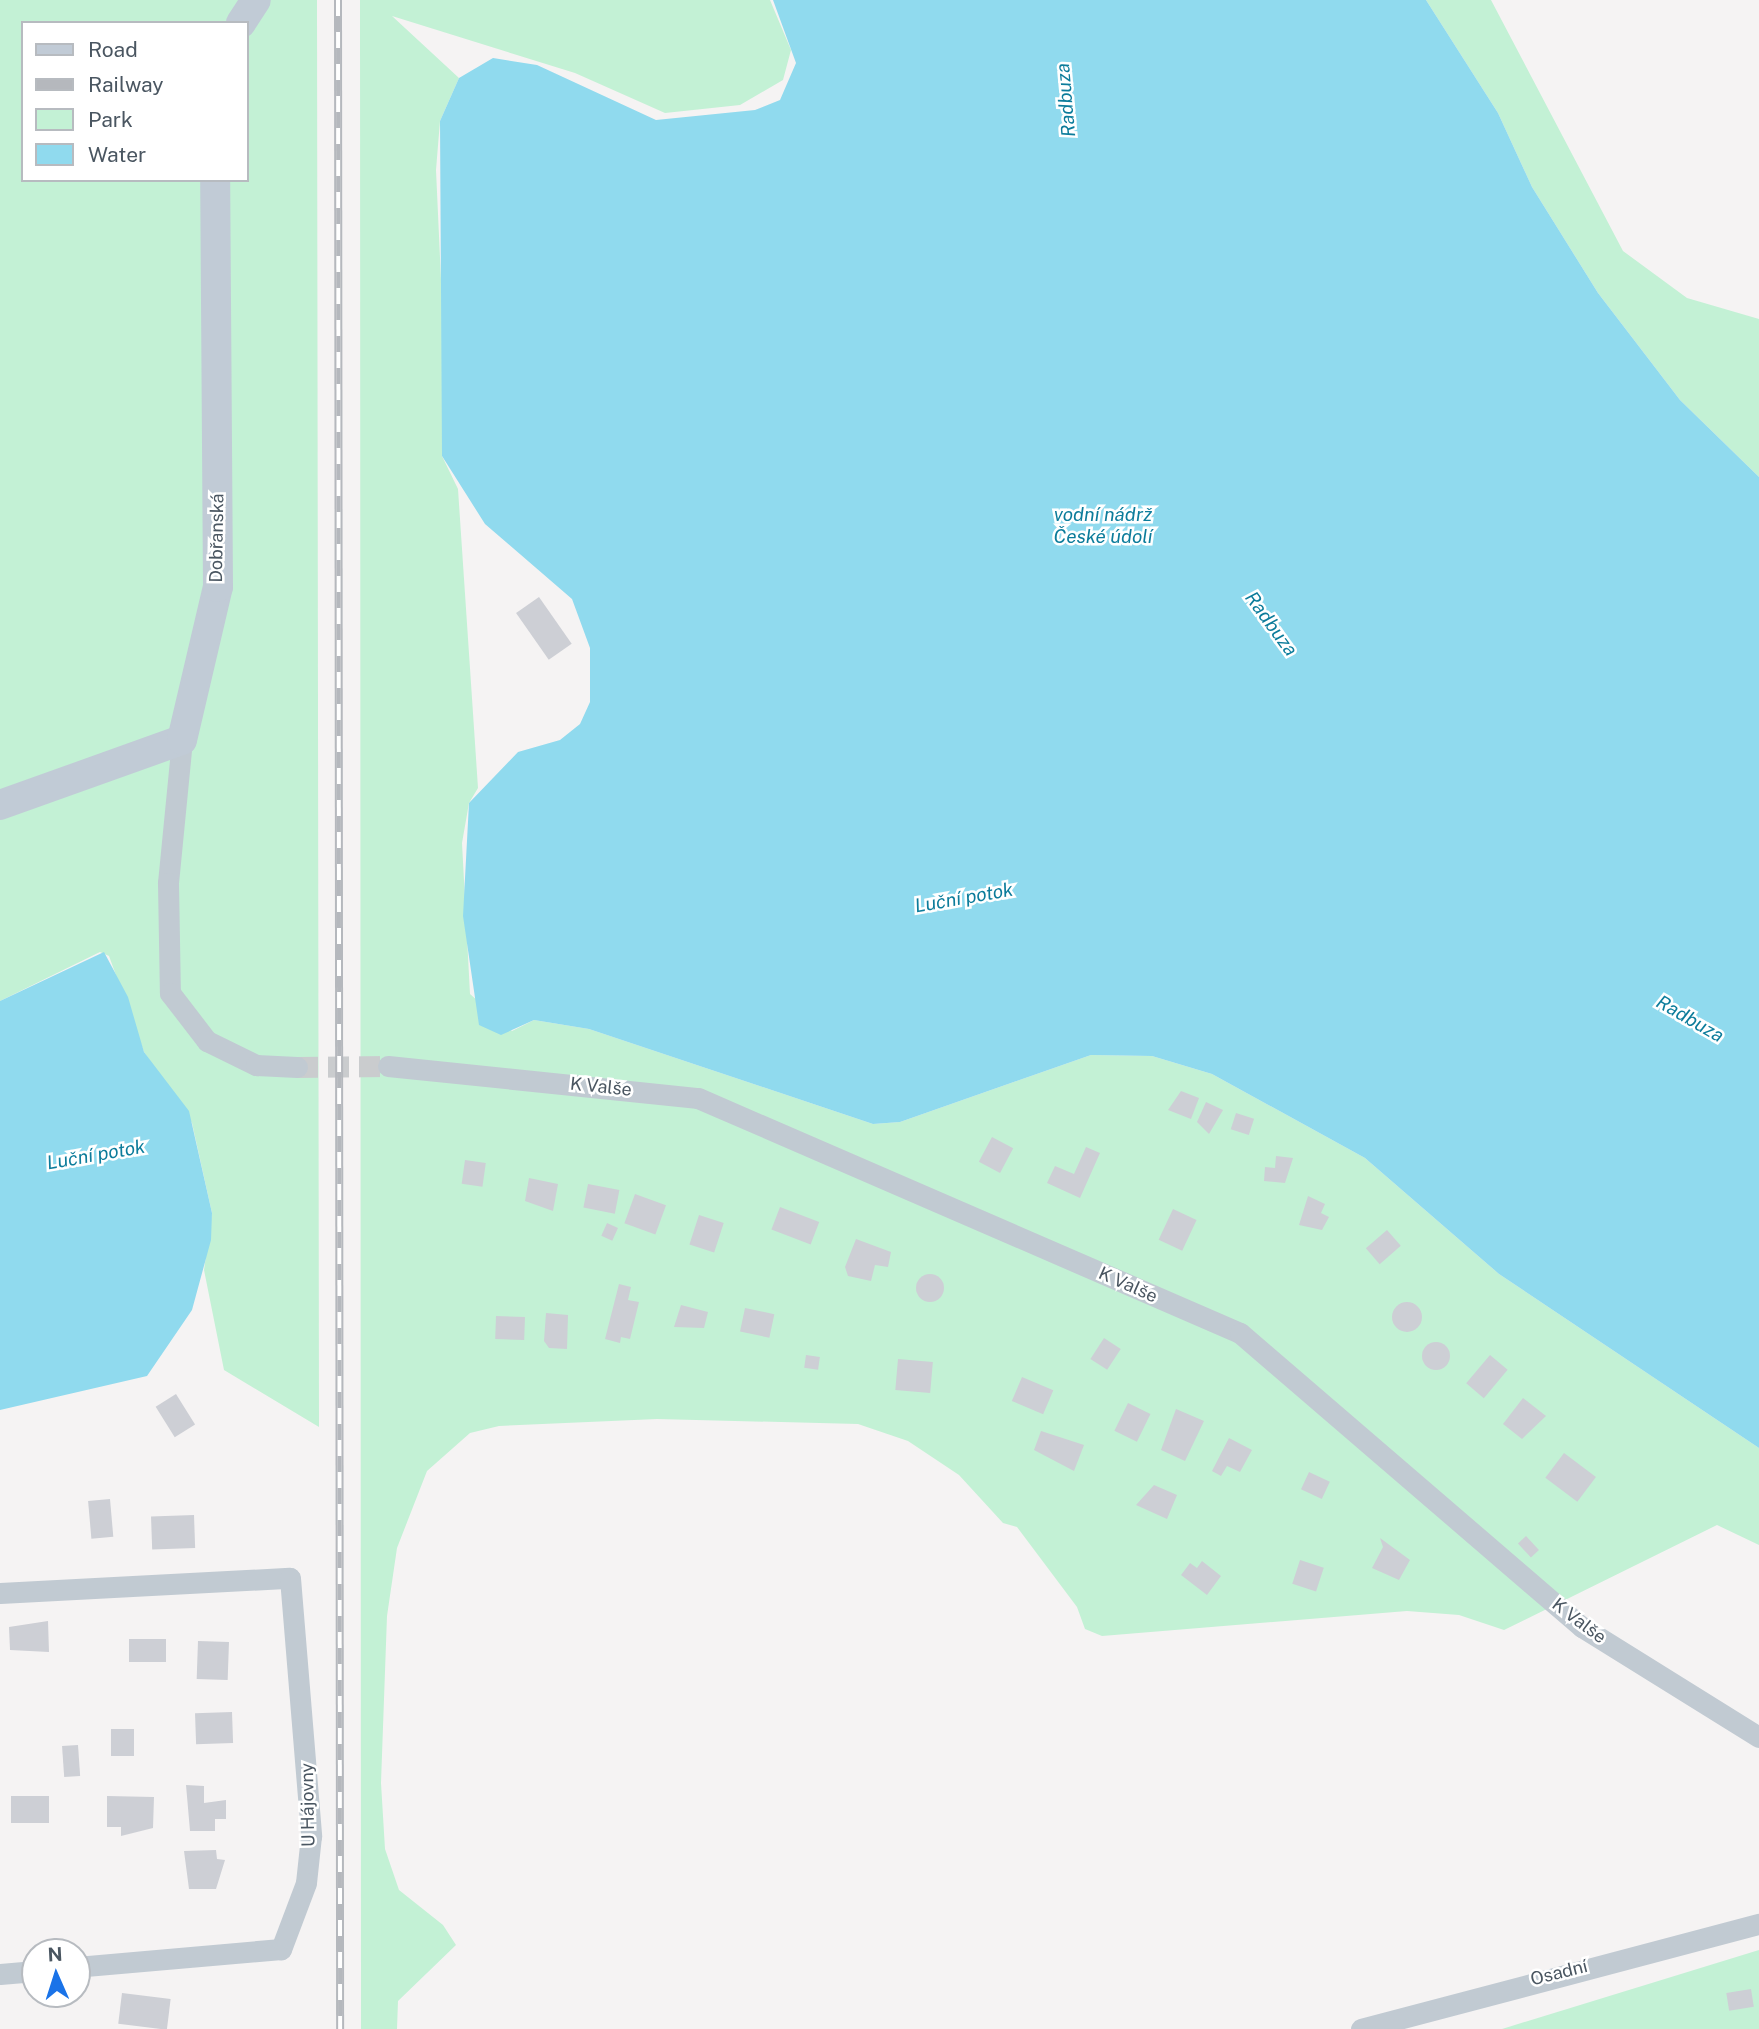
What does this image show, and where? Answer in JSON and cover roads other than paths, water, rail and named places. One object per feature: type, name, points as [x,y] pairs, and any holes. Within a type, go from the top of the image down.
[{"type":"street","points":[[242,21],[256,0]]},
{"type":"street","name":"Dobřanská","points":[[182,740],[218,587],[215,182]]},
{"type":"street","points":[[0,805],[182,740],[168,883],[170,993],[206,1041],[256,1065],[297,1067]]},
{"type":"street","name":"K Valše","points":[[388,1066],[698,1098],[1240,1333],[1582,1627],[1759,1737]]},
{"type":"street","name":"U Hájovny","points":[[0,1592],[290,1578],[312,1836],[306,1883],[281,1949],[91,1966]]},
{"type":"street","name":"Osadní","points":[[1361,2029],[1759,1924]]},
{"type":"street","points":[[0,1974],[21,1972]]},
{"type":"water","name":"vodní nádrž České údolí","points":[[773,0],[1426,0],[1498,113],[1532,187],[1598,293],[1680,400],[1759,477],[1759,1448],[1499,1274],[1365,1158],[1212,1074],[1152,1056],[1091,1055],[900,1122],[873,1124],[589,1029],[534,1020],[501,1035],[479,1025],[463,916],[469,803],[518,752],[560,740],[580,724],[590,702],[590,648],[572,599],[485,524],[442,456],[440,121],[459,78],[493,58],[537,65],[656,120],[755,110],[780,100],[796,63]]},
{"type":"water","name":"Luční potok","points":[[104,952],[128,997],[144,1052],[189,1111],[212,1213],[211,1240],[192,1310],[147,1376],[0,1410],[0,1001]]},
{"type":"tunnel","points":[[297,1067],[388,1066]]},
{"type":"railway","points":[[338,0],[340,2029]]},
{"type":"water label","name":"Radbuza","points":[[1066,100]]},
{"type":"water label","name":"Radbuza","points":[[1271,624]]},
{"type":"water label","name":"Radbuza","points":[[1690,1019]]}]
